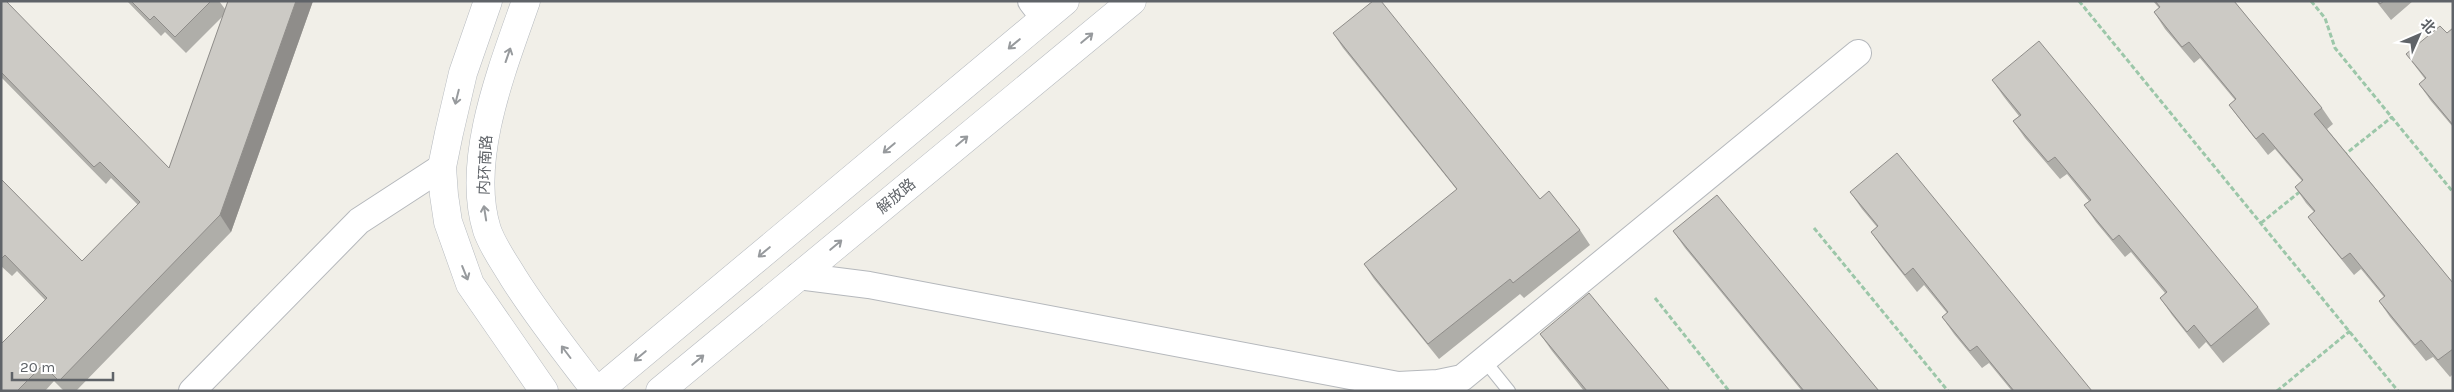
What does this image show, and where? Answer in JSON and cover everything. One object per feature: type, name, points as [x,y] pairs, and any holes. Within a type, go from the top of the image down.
[{"type":"main road","points":[[488,1],[463,73],[442,167],[448,222],[470,284],[544,391]]},
{"type":"main road","name":"内环南路","points":[[526,1],[496,90],[484,141],[481,190],[487,230],[501,257],[535,311],[597,391]]},
{"type":"main road","points":[[597,391],[1038,10],[1065,1]]},
{"type":"main road","name":"解放路","points":[[660,391],[1132,1]]},
{"type":"street","points":[[798,276],[870,285],[1398,384],[1438,383],[1462,378],[1858,53]]},
{"type":"street","points":[[192,391],[359,221],[442,167]]},
{"type":"lane","points":[[1484,360],[1509,391]]},
{"type":"path","points":[[2079,1],[2398,391]]},
{"type":"path","points":[[2311,1],[2325,18],[2335,48],[2453,192]]},
{"type":"path","points":[[2338,161],[2392,117]]},
{"type":"path","points":[[2261,223],[2307,186]]},
{"type":"path","points":[[1814,228],[1948,391]]},
{"type":"path","points":[[1655,298],[1729,391]]},
{"type":"path","points":[[2276,391],[2350,332]]},
{"type":"building","points":[[1,1],[6,1],[169,168],[228,1],[296,1],[220,215],[59,381],[43,365],[17,391],[1,391],[1,344],[47,298],[5,255],[1,259],[1,179],[82,261],[140,202],[100,162],[94,167],[1,72]]},
{"type":"building","points":[[131,1],[211,1],[175,37],[154,16],[150,20]]},
{"type":"building","points":[[1373,1],[1381,1],[1540,199],[1549,191],[1580,230],[1513,283],[1510,279],[1428,344],[1364,264],[1457,189],[1333,33]]},
{"type":"building","points":[[2155,1],[2234,1],[2322,108],[2314,114],[2453,283],[2453,349],[2438,360],[2421,340],[2415,345],[2379,301],[2385,296],[2350,253],[2342,259],[2308,217],[2315,211],[2295,187],[2303,180],[2263,133],[2256,139],[2229,105],[2236,99],[2189,42],[2182,47],[2154,12],[2160,7]]},
{"type":"building","points":[[2440,26],[2447,33],[2453,28],[2453,125],[2419,84],[2426,78],[2406,54]]},
{"type":"building","points":[[2039,41],[2258,307],[2211,346],[2194,325],[2187,332],[2160,298],[2167,292],[2119,235],[2113,240],[2084,205],[2091,200],[2055,157],[2048,162],[2013,121],[2021,115],[1992,80]]},
{"type":"building","points":[[1897,153],[2092,391],[2014,391],[1977,346],[1970,351],[1942,317],[1948,312],[1913,268],[1905,275],[1871,232],[1878,226],[1850,192]]},
{"type":"building","points":[[1717,195],[1879,391],[1804,391],[1673,231]]},
{"type":"building","points":[[1589,293],[1670,391],[1587,391],[1540,334]]}]
